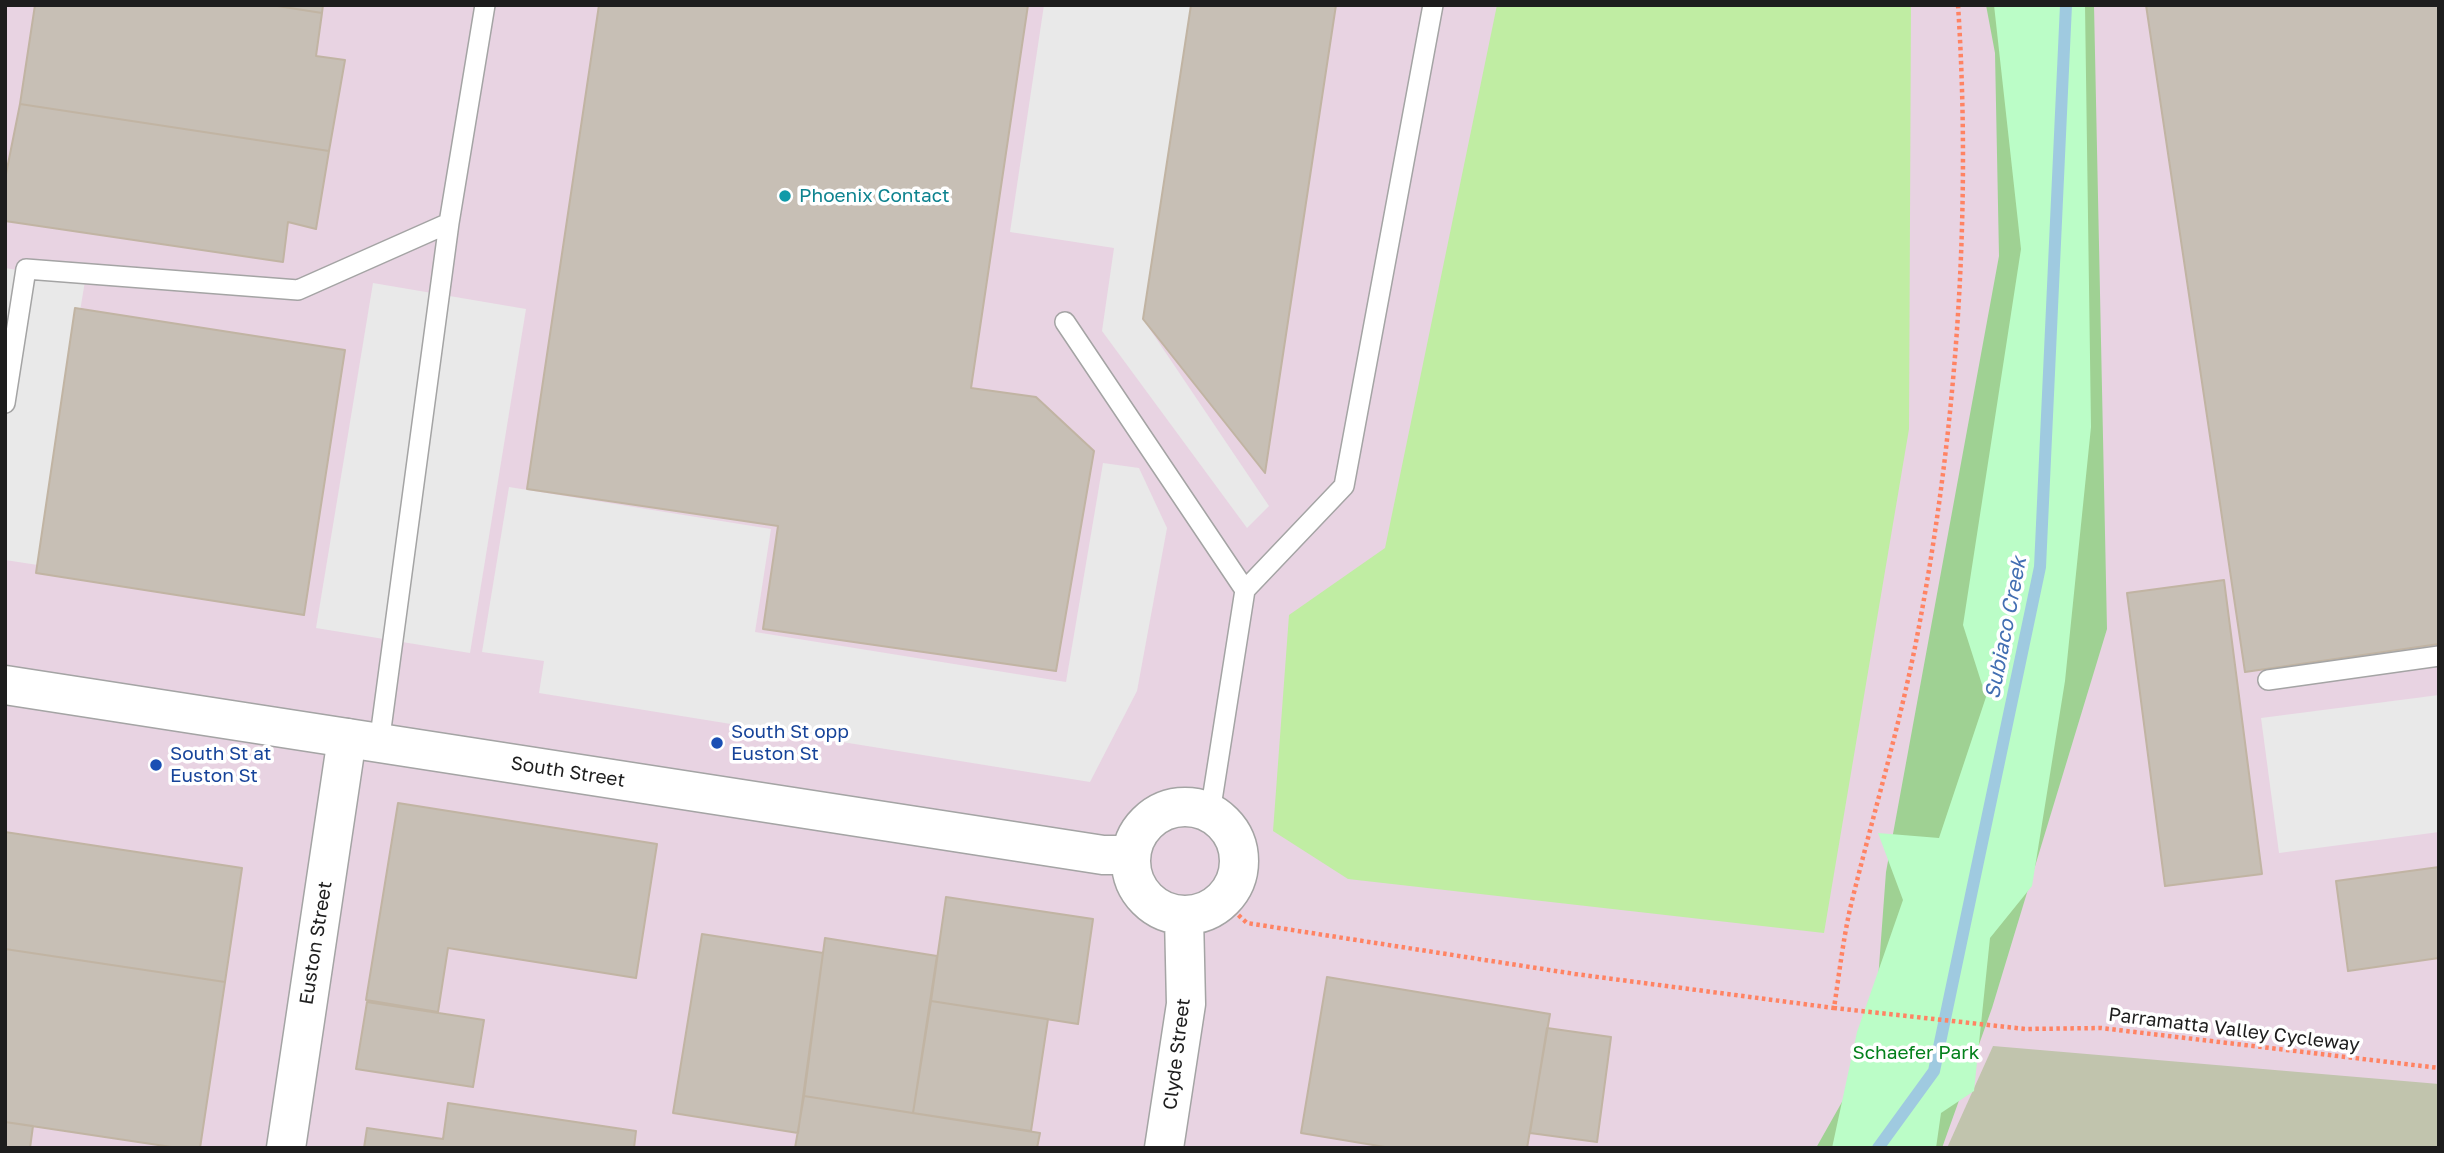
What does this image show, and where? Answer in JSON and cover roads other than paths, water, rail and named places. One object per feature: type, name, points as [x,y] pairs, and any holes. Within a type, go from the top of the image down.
[{"type":"street","name":"South Street","points":[[5,685],[1103,855],[1131,855]]},
{"type":"street","name":"Euston Street","points":[[286,1148],[363,741]]},
{"type":"street","points":[[1182,808],[1210,813],[1226,827],[1238,847],[1237,879],[1223,901],[1207,911],[1184,917],[1164,912],[1142,895],[1133,878],[1131,855],[1137,836],[1156,816],[1182,808]]},
{"type":"street","name":"Clyde Street","points":[[1164,1148],[1186,1004],[1184,917]]},
{"type":"lane","points":[[363,741],[485,5]]},
{"type":"lane","points":[[1210,813],[1245,590],[1344,486],[1433,5]]},
{"type":"lane","points":[[5,403],[26,269],[299,290],[449,223]]},
{"type":"lane","points":[[1065,322],[1245,590]]},
{"type":"lane","points":[[2268,680],[2439,656]]},
{"type":"waterway","name":"Subiaco Creek","points":[[1878,1148],[1934,1071],[2040,567],[2066,5]]},
{"type":"place","name":"Phoenix Contact","points":[[785,196]]},
{"type":"place","name":"South St opp Euston St","points":[[717,743]]},
{"type":"place","name":"South St at Euston St","points":[[156,765]]},
{"type":"park label","name":"Schaefer Park","points":[[1916,1053]]}]
